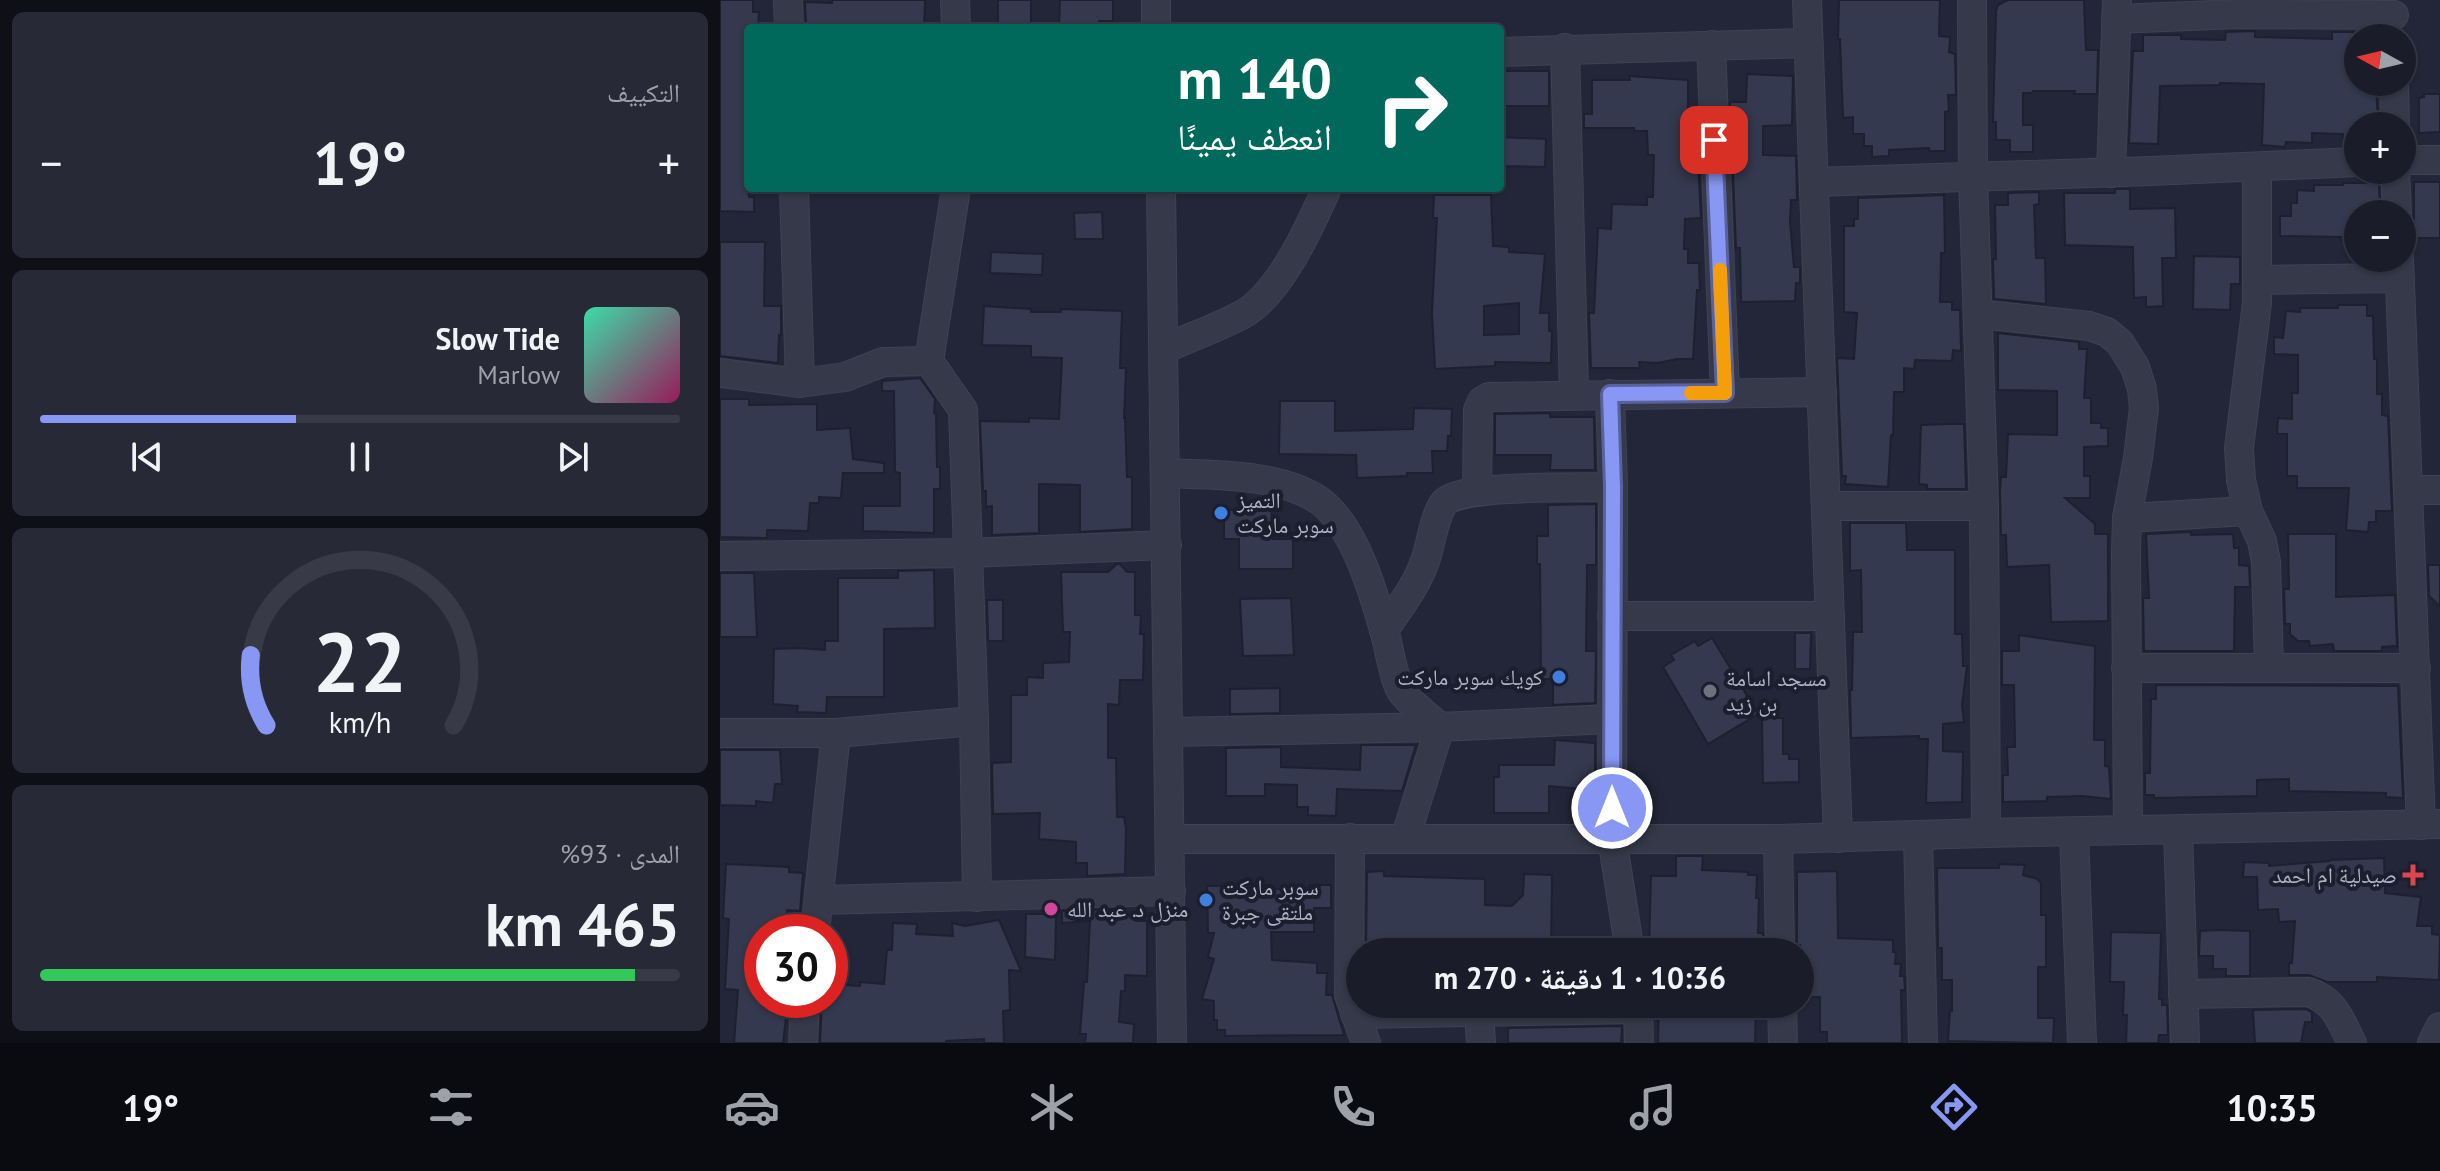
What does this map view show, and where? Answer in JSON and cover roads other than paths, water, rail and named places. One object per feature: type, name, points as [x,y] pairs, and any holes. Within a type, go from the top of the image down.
[{"type":"street","points":[[788,0],[789,24]]},
{"type":"street","points":[[955,0],[956,24]]},
{"type":"street","points":[[1156,0],[1156,24]]},
{"type":"street","points":[[1807,0],[1838,838]]},
{"type":"street","points":[[1972,0],[1973,176],[1984,506],[1986,833]]},
{"type":"street","points":[[2111,173],[2116,9],[2238,7],[2394,18]]},
{"type":"street","points":[[1504,52],[1808,43]]},
{"type":"street","points":[[1711,45],[1725,393]]},
{"type":"street","points":[[1565,48],[1574,395]]},
{"type":"street","points":[[2416,160],[2440,160]]},
{"type":"street","points":[[1814,182],[2344,163]]},
{"type":"street","points":[[2257,167],[2258,280],[2239,448],[2241,480],[2248,511],[2262,541],[2266,562],[2269,667]]},
{"type":"street","points":[[794,192],[800,383]]},
{"type":"street","points":[[955,192],[929,361],[963,410],[977,897]]},
{"type":"street","points":[[1161,192],[1172,1043]]},
{"type":"street","points":[[1164,349],[1246,312],[1266,293],[1283,272],[1325,192]]},
{"type":"street","points":[[2258,280],[2353,272]]},
{"type":"street","points":[[1170,839],[1778,839],[2431,824],[2416,668],[2400,272]]},
{"type":"street","points":[[1979,314],[2089,326],[2107,332],[2120,343],[2135,367],[2142,389],[2144,408],[2127,518],[2128,830]]},
{"type":"street","points":[[720,373],[800,383],[845,377],[883,362],[929,361]]},
{"type":"street","points":[[1477,491],[1478,410],[1482,401],[1489,397],[1822,392]]},
{"type":"street","points":[[1610,394],[1613,487],[1612,838],[1628,938]]},
{"type":"street","points":[[1166,473],[1237,476],[1271,482],[1298,490],[1320,502],[1340,523],[1361,563],[1400,690],[1440,727]]},
{"type":"street","points":[[1384,630],[1418,578],[1444,503],[1453,495],[1477,491],[1613,487]]},
{"type":"street","points":[[2408,490],[2440,490]]},
{"type":"street","points":[[1826,506],[1984,506]]},
{"type":"street","points":[[2127,518],[2248,511]]},
{"type":"street","points":[[720,556],[969,553],[1167,545]]},
{"type":"street","points":[[1612,616],[1830,616]]},
{"type":"street","points":[[2126,668],[2416,668]]},
{"type":"street","points":[[1170,732],[1440,727],[1611,719]]},
{"type":"street","points":[[720,733],[836,733],[974,721]]},
{"type":"street","points":[[1405,839],[1440,727]]},
{"type":"street","points":[[818,914],[836,733]]},
{"type":"street","points":[[2178,830],[2185,1043]]},
{"type":"street","points":[[2074,833],[2082,1043]]},
{"type":"street","points":[[1918,835],[1923,1043]]},
{"type":"street","points":[[1348,938],[1350,838]]},
{"type":"street","points":[[1778,839],[1780,938]]},
{"type":"street","points":[[820,900],[1171,891]]},
{"type":"street","points":[[2183,994],[2309,992],[2322,996],[2331,1004],[2352,1043]]},
{"type":"street","points":[[803,1043],[804,1018]]},
{"type":"street","points":[[1357,1018],[1366,1043]]},
{"type":"street","points":[[1479,1018],[1481,1043]]},
{"type":"street","points":[[1638,1018],[1639,1043]]},
{"type":"street","points":[[1782,1018],[1783,1043]]},
{"type":"street","points":[[2432,1043],[2440,1027]]},
{"type":"place","name":"التميز سوبر ماركت","points":[[1221,513]]},
{"type":"place","name":"كويك سوبر ماركت","points":[[1559,677]]},
{"type":"place","name":"مسجد اسامة بن زيد","points":[[1710,691]]},
{"type":"place","name":"صيدلية ام احمد","points":[[2413,875]]},
{"type":"place","name":"سوبر ماركت ملتقى جبرة","points":[[1206,900]]},
{"type":"place","name":"منزل د. عبد الله","points":[[1051,909]]}]
